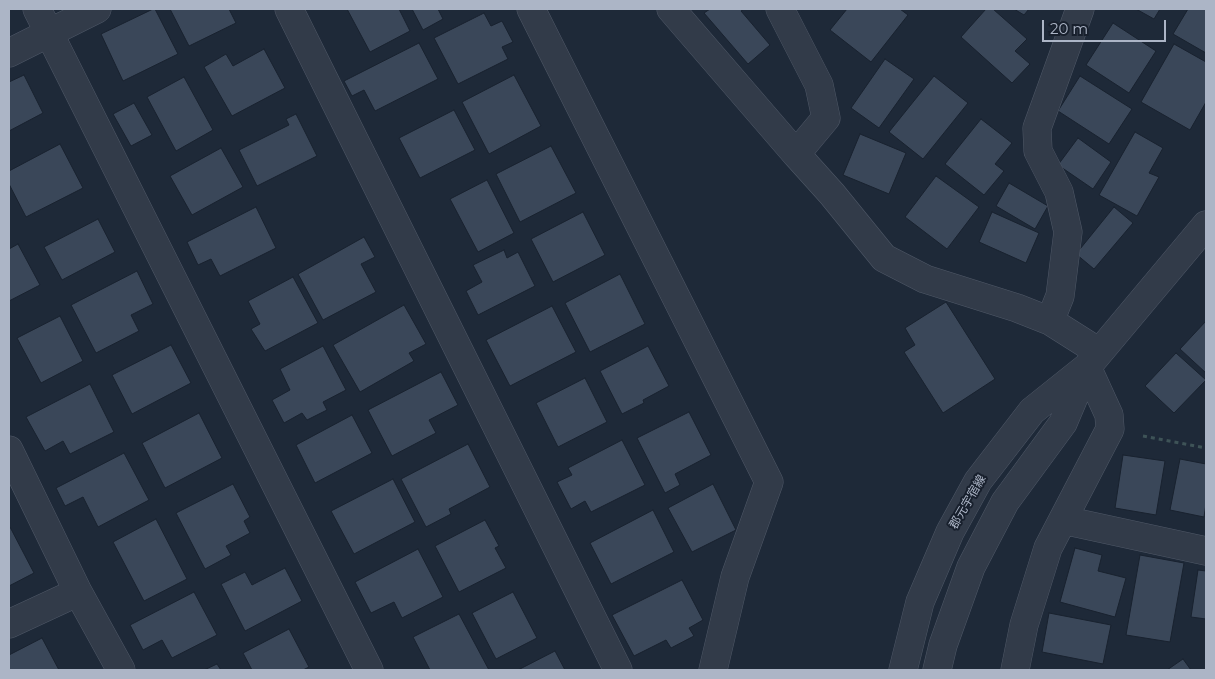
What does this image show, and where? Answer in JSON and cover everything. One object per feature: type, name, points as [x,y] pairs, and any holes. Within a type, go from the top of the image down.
[{"type":"street","points":[[37,9],[369,670]]},
{"type":"street","points":[[9,52],[97,9]]},
{"type":"street","points":[[289,9],[618,670]]},
{"type":"street","points":[[531,9],[769,482],[735,577],[713,670]]},
{"type":"street","points":[[670,9],[832,194],[884,258],[926,279],[1017,308],[1050,321],[1093,360],[1109,415],[1110,429],[1048,548],[1024,625],[1015,670]]},
{"type":"street","points":[[780,9],[819,86],[826,118],[796,154]]},
{"type":"street","points":[[1050,321],[1060,296],[1068,232],[1060,192],[1038,151],[1037,128],[1080,9]]},
{"type":"street","name":"郡元宇宿線","points":[[903,670],[920,602],[950,532],[978,481],[1032,410],[1093,360],[1205,228]]},
{"type":"street","name":"郡元宇宿線","points":[[937,670],[971,568],[1005,502],[1063,423],[1093,360]]},
{"type":"street","points":[[9,450],[78,592],[121,670]]},
{"type":"street","points":[[1063,520],[1206,551]]},
{"type":"street","points":[[9,624],[78,592]]},
{"type":"path","points":[[1110,429],[1206,448]]},
{"type":"building","points":[[155,9],[178,54],[123,81],[101,34]]},
{"type":"building","points":[[170,9],[229,9],[236,23],[189,46]]},
{"type":"building","points":[[347,9],[399,9],[410,31],[370,52]]},
{"type":"building","points":[[412,9],[438,9],[443,19],[423,30]]},
{"type":"building","points":[[710,9],[744,9],[741,11],[770,45],[748,64],[704,13]]},
{"type":"building","points":[[847,9],[900,9],[908,15],[871,62],[830,30]]},
{"type":"building","points":[[986,9],[993,9],[1027,39],[1015,51],[1030,64],[1012,83],[961,37]]},
{"type":"building","points":[[1014,9],[1029,9],[1024,15]]},
{"type":"building","points":[[1136,9],[1160,9],[1154,19]]},
{"type":"building","points":[[1188,9],[1206,9],[1206,53],[1173,34]]},
{"type":"building","points":[[484,13],[491,26],[502,21],[513,42],[502,47],[508,59],[458,84],[434,38]]},
{"type":"building","points":[[1113,23],[1156,51],[1129,93],[1086,65]]},
{"type":"building","points":[[419,43],[438,79],[375,111],[364,90],[352,96],[344,81]]},
{"type":"building","points":[[1174,44],[1206,62],[1206,102],[1190,130],[1141,102]]},
{"type":"building","points":[[264,49],[285,88],[232,116],[204,67],[226,54],[233,66]]},
{"type":"building","points":[[885,59],[914,79],[879,128],[851,108]]},
{"type":"building","points":[[24,75],[43,113],[9,131],[9,82]]},
{"type":"building","points":[[514,75],[541,126],[489,154],[462,102]]},
{"type":"building","points":[[934,76],[968,103],[923,159],[889,132]]},
{"type":"building","points":[[1080,76],[1132,109],[1109,144],[1058,111]]},
{"type":"building","points":[[184,77],[213,130],[176,151],[147,97]]},
{"type":"building","points":[[134,103],[152,135],[131,146],[113,114]]},
{"type":"building","points":[[454,110],[475,150],[420,178],[399,138]]},
{"type":"building","points":[[296,114],[317,156],[257,186],[239,150],[289,125],[286,119]]},
{"type":"building","points":[[981,119],[1012,143],[995,164],[1004,171],[984,195],[945,164]]},
{"type":"building","points":[[1135,132],[1163,148],[1149,173],[1159,177],[1137,216],[1099,195]]},
{"type":"building","points":[[860,134],[906,153],[889,194],[843,175]]},
{"type":"building","points":[[1078,138],[1111,162],[1093,189],[1058,165]]},
{"type":"building","points":[[60,144],[83,188],[26,217],[9,184],[9,171]]},
{"type":"building","points":[[551,146],[576,193],[520,222],[496,174]]},
{"type":"building","points":[[221,148],[243,187],[192,215],[170,176]]},
{"type":"building","points":[[936,176],[979,207],[947,249],[905,217]]},
{"type":"building","points":[[487,180],[514,233],[478,252],[450,199]]},
{"type":"building","points":[[1009,183],[1048,206],[1035,229],[996,206]]},
{"type":"building","points":[[256,207],[276,248],[220,276],[211,259],[198,265],[187,242]]},
{"type":"building","points":[[1114,207],[1133,223],[1094,269],[1076,254]]},
{"type":"building","points":[[583,212],[605,255],[553,282],[531,239]]},
{"type":"building","points":[[992,212],[1039,233],[1026,263],[979,242]]},
{"type":"building","points":[[98,219],[115,252],[62,280],[44,247]]},
{"type":"building","points":[[364,237],[375,257],[361,264],[376,292],[323,320],[298,274]]},
{"type":"building","points":[[18,244],[40,285],[9,301],[9,249]]},
{"type":"building","points":[[504,250],[507,258],[518,252],[535,286],[478,315],[466,291],[482,282],[473,265]]},
{"type":"building","points":[[137,271],[153,304],[131,315],[139,331],[96,353],[71,305]]},
{"type":"building","points":[[620,274],[645,324],[590,352],[565,303]]},
{"type":"building","points":[[293,277],[318,323],[265,351],[251,329],[260,324],[248,301]]},
{"type":"building","points":[[946,302],[995,379],[943,413],[904,352],[915,345],[905,328]]},
{"type":"building","points":[[404,305],[426,344],[409,353],[414,361],[360,392],[333,345]]},
{"type":"building","points":[[552,306],[576,352],[510,386],[486,340]]},
{"type":"building","points":[[60,316],[83,361],[41,383],[17,338]]},
{"type":"building","points":[[1206,321],[1206,373],[1180,349]]},
{"type":"building","points":[[171,345],[191,383],[132,414],[112,375]]},
{"type":"building","points":[[323,346],[346,390],[323,402],[327,410],[307,420],[302,413],[284,423],[272,400],[290,390],[280,369]]},
{"type":"building","points":[[648,346],[669,386],[643,400],[644,403],[622,414],[600,371]]},
{"type":"building","points":[[1176,353],[1206,380],[1174,413],[1145,386]]},
{"type":"building","points":[[441,372],[458,405],[429,420],[436,433],[392,456],[368,410]]},
{"type":"building","points":[[585,378],[607,422],[558,447],[536,403]]},
{"type":"building","points":[[90,384],[114,432],[70,454],[63,441],[45,451],[26,417]]},
{"type":"building","points":[[689,412],[711,455],[675,474],[680,485],[665,493],[637,438]]},
{"type":"building","points":[[199,413],[222,458],[165,488],[142,443]]},
{"type":"building","points":[[352,415],[372,453],[315,483],[296,445]]},
{"type":"building","points":[[622,440],[645,485],[591,512],[585,501],[571,509],[557,482],[572,475],[568,468]]},
{"type":"building","points":[[468,444],[490,487],[449,509],[451,514],[426,527],[401,479]]},
{"type":"building","points":[[124,453],[149,500],[98,527],[83,497],[65,506],[56,488]]},
{"type":"building","points":[[1123,455],[1165,461],[1156,515],[1115,508]]},
{"type":"building","points":[[1180,459],[1206,464],[1206,504],[1204,517],[1170,510]]},
{"type":"building","points":[[393,479],[415,522],[354,554],[331,511]]},
{"type":"building","points":[[233,484],[250,517],[244,521],[250,533],[226,546],[231,555],[205,569],[176,513]]},
{"type":"building","points":[[713,484],[736,530],[692,552],[668,508]]},
{"type":"building","points":[[653,510],[674,552],[611,584],[590,543]]},
{"type":"building","points":[[156,519],[187,579],[144,601],[113,542]]},
{"type":"building","points":[[485,520],[499,546],[495,548],[506,568],[459,592],[435,546]]},
{"type":"building","points":[[9,527],[34,573],[9,586]]},
{"type":"building","points":[[1075,548],[1102,555],[1098,571],[1126,578],[1115,617],[1060,602]]},
{"type":"building","points":[[418,549],[443,597],[402,618],[394,602],[371,613],[355,582]]},
{"type":"building","points":[[1140,555],[1184,563],[1170,642],[1126,635]]},
{"type":"building","points":[[285,568],[302,601],[245,631],[221,584],[245,572],[252,585]]},
{"type":"building","points":[[1198,570],[1206,571],[1206,619],[1191,617]]},
{"type":"building","points":[[682,580],[703,620],[689,628],[694,636],[671,648],[666,640],[634,656],[612,615]]},
{"type":"building","points":[[194,592],[217,635],[172,658],[162,640],[143,650],[130,625]]},
{"type":"building","points":[[513,592],[537,638],[496,659],[472,613]]},
{"type":"building","points":[[1049,613],[1111,625],[1103,664],[1042,652]]},
{"type":"building","points":[[459,614],[489,670],[430,670],[413,637]]},
{"type":"building","points":[[289,629],[309,667],[303,670],[252,670],[243,653]]},
{"type":"building","points":[[42,638],[59,670],[9,670],[9,655]]},
{"type":"building","points":[[555,651],[565,670],[518,670]]},
{"type":"building","points":[[1183,659],[1191,670],[1167,670]]},
{"type":"building","points":[[217,664],[221,670],[204,670]]}]
